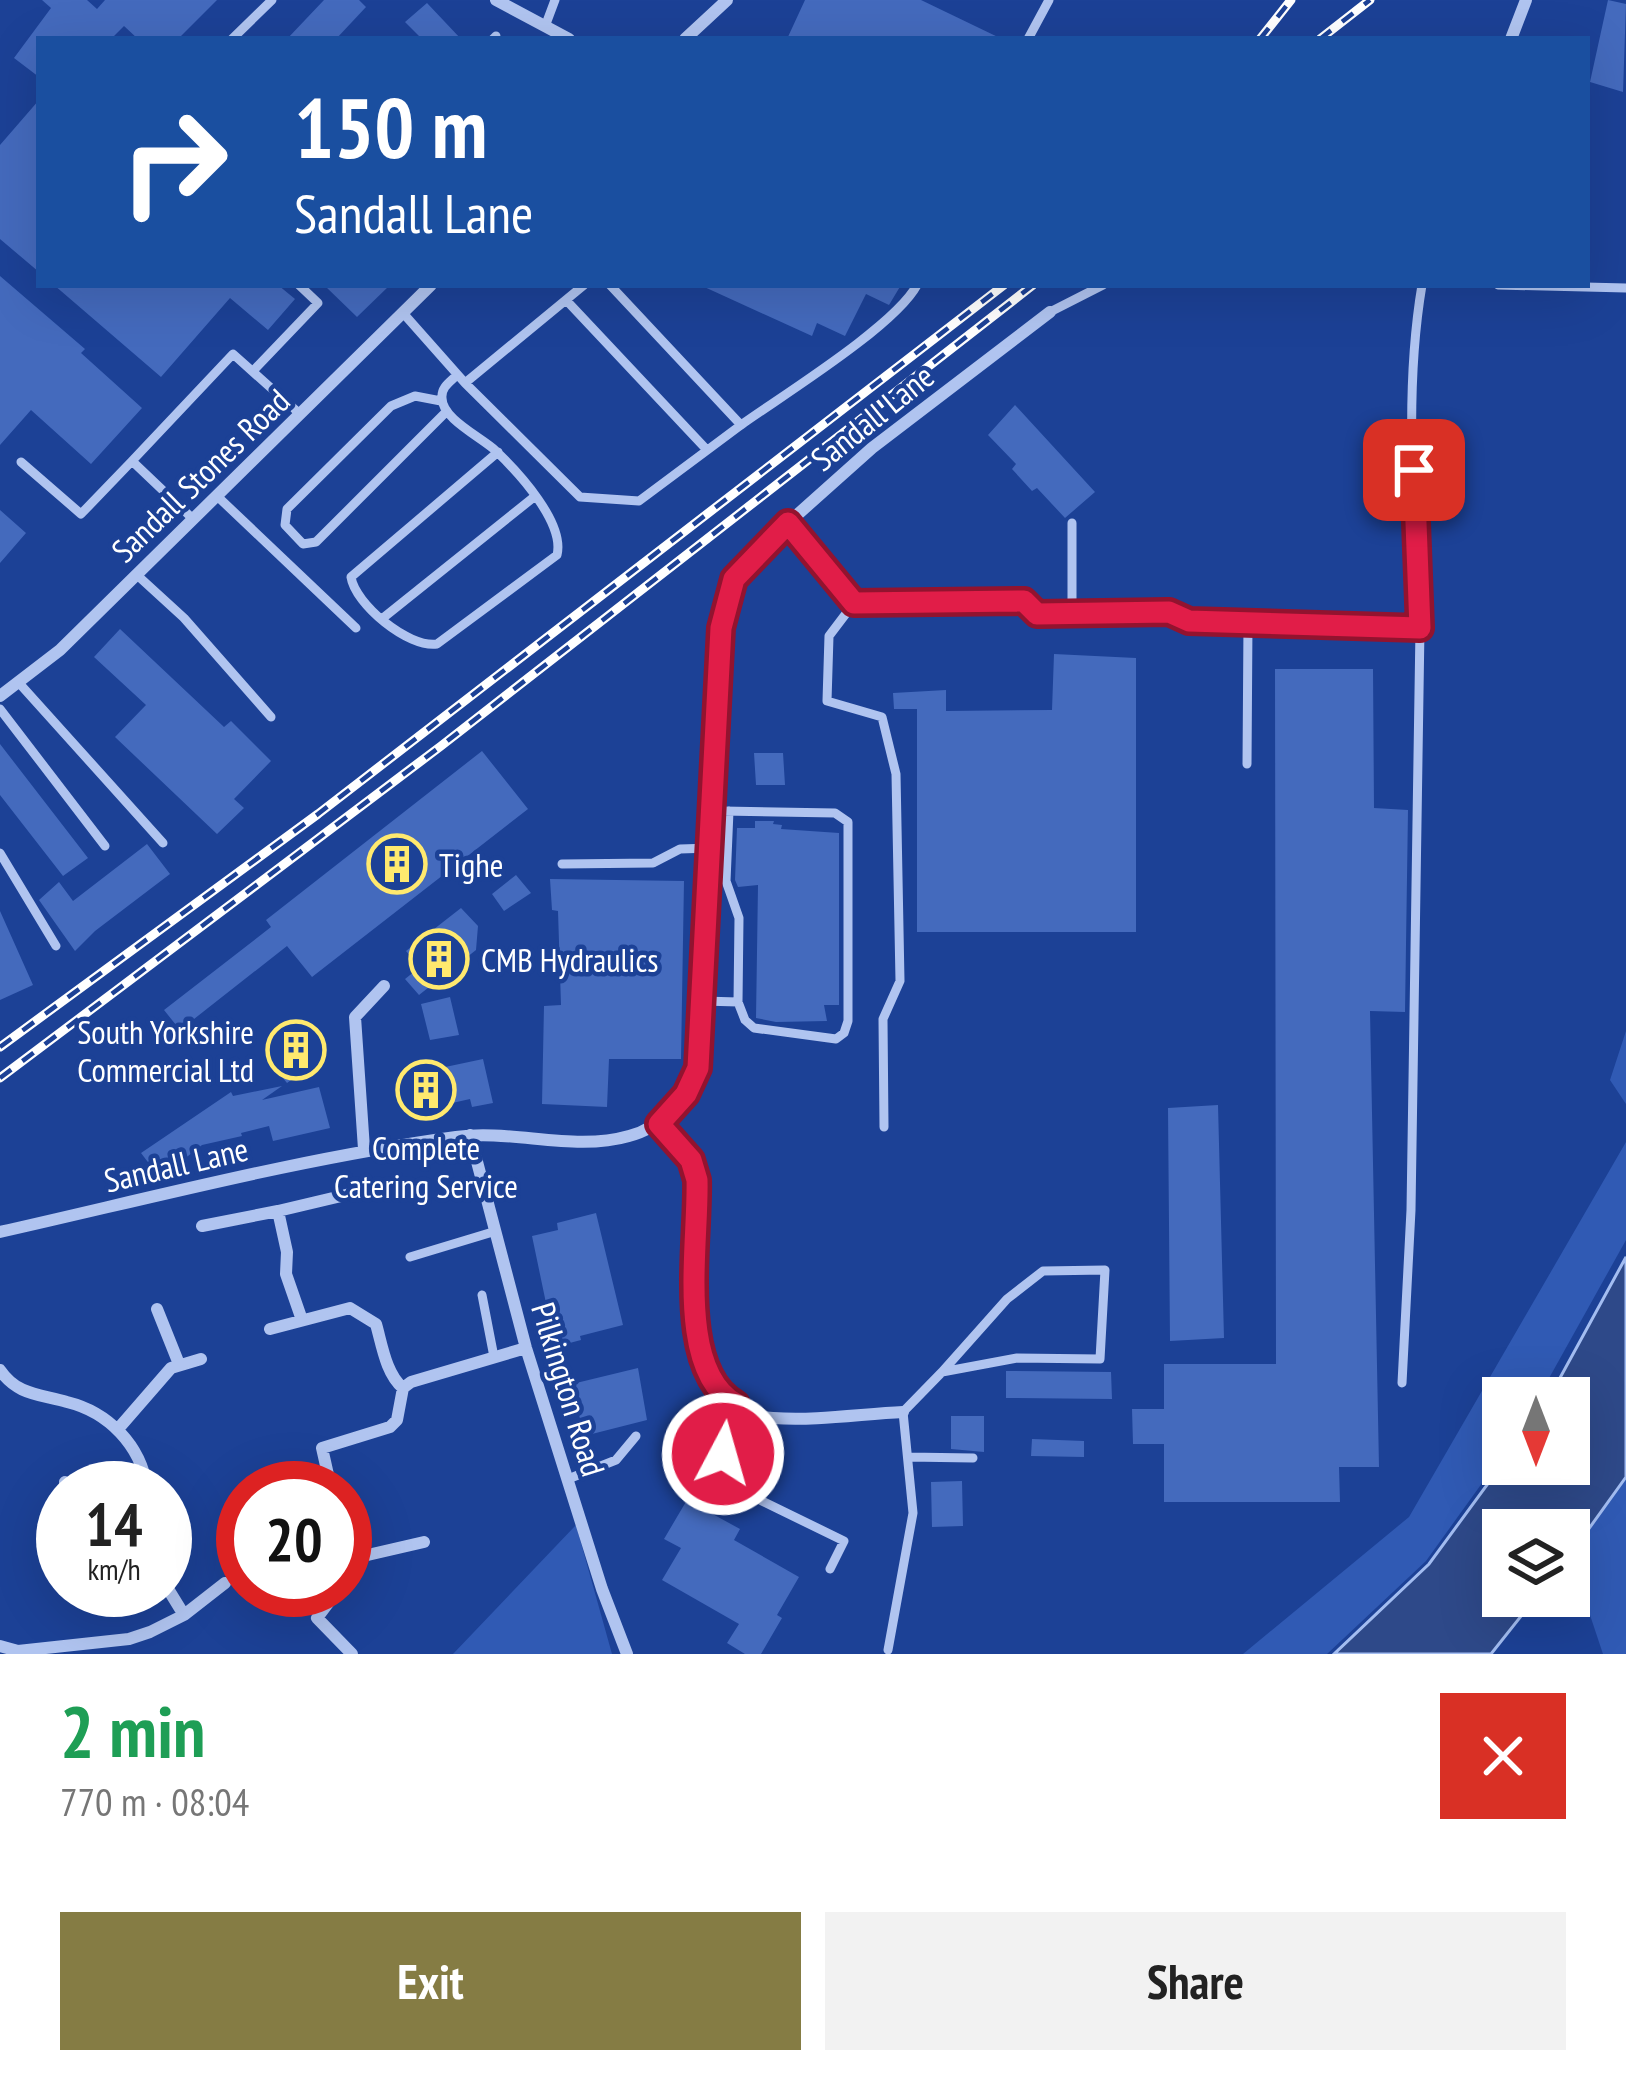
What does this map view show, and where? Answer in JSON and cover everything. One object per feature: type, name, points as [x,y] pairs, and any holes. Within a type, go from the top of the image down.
[{"type":"street","points":[[496,0],[564,36]]},
{"type":"street","points":[[688,36],[727,0]]},
{"type":"street","points":[[1511,36],[1526,0]]},
{"type":"street","name":"Sandall Stones Road","points":[[0,696],[60,650],[428,288]]},
{"type":"street","name":"Sandall Lane","points":[[0,1232],[364,1149],[470,1135],[602,1141],[659,1124],[686,1094],[698,1068],[724,606],[734,579],[872,448],[1050,312]]},
{"type":"street","points":[[364,1149],[355,1018],[384,986]]},
{"type":"street","points":[[659,1124],[691,1160],[697,1180],[696,1338],[713,1385],[736,1404],[769,1419],[903,1412]]},
{"type":"street","name":"Pilkington Road","points":[[470,1135],[526,1348],[627,1654]]},
{"type":"street","points":[[202,1226],[354,1193]]},
{"type":"street","points":[[278,1211],[287,1252],[286,1274],[302,1320]]},
{"type":"street","points":[[270,1329],[345,1308],[372,1320],[389,1369],[404,1388]]},
{"type":"street","points":[[157,1309],[179,1364]]},
{"type":"street","points":[[325,1461],[322,1448],[397,1420],[404,1388],[412,1382],[526,1348]]},
{"type":"street","points":[[118,1429],[171,1368],[201,1359]]},
{"type":"street","points":[[0,1370],[22,1391],[86,1408],[118,1429],[139,1461]]},
{"type":"street","points":[[372,1554],[424,1542]]},
{"type":"street","points":[[192,1609],[216,1589]]},
{"type":"street","points":[[2,1650],[130,1646],[182,1617]]},
{"type":"street","points":[[318,1617],[352,1654]]},
{"type":"lane","points":[[235,36],[272,0]]},
{"type":"lane","points":[[546,24],[556,0]]},
{"type":"lane","points":[[1030,36],[1049,0]]},
{"type":"lane","points":[[1590,287],[1626,288]]},
{"type":"lane","points":[[253,371],[318,303],[302,288]]},
{"type":"lane","points":[[498,452],[351,577],[357,594],[416,644],[437,644],[557,555],[559,534],[498,452],[444,406],[415,396],[391,406],[287,508],[285,525],[303,544],[316,542],[444,406],[443,389],[580,288]]},
{"type":"lane","points":[[613,288],[741,425]]},
{"type":"lane","points":[[403,313],[461,379],[580,497],[639,501],[876,327],[915,288]]},
{"type":"lane","points":[[1050,312],[1097,288]]},
{"type":"lane","points":[[1402,1383],[1411,1210],[1420,628],[1412,430],[1422,288]]},
{"type":"lane","points":[[566,300],[707,450]]},
{"type":"lane","points":[[21,462],[81,514],[233,354],[300,414]]},
{"type":"lane","points":[[133,461],[193,519]]},
{"type":"lane","points":[[217,496],[356,628]]},
{"type":"lane","points":[[383,618],[534,497]]},
{"type":"lane","points":[[788,523],[854,603]]},
{"type":"lane","points":[[1072,523],[1072,613]]},
{"type":"lane","points":[[137,575],[184,618],[271,717]]},
{"type":"lane","points":[[854,603],[1024,601],[1037,614],[1169,612],[1189,621],[1420,628]]},
{"type":"lane","points":[[854,603],[830,636],[827,701],[882,718],[896,774],[900,981],[883,1019],[884,1127]]},
{"type":"lane","points":[[1247,764],[1248,622]]},
{"type":"lane","points":[[19,683],[163,843]]},
{"type":"lane","points":[[0,710],[105,846]]},
{"type":"lane","points":[[712,811],[729,811],[835,813],[845,817],[849,830],[848,1021],[844,1033],[829,1040],[754,1028],[745,1020],[738,1002],[739,919],[725,869],[729,811]]},
{"type":"lane","points":[[562,864],[653,863],[680,849],[710,848]]},
{"type":"lane","points":[[0,853],[56,946]]},
{"type":"lane","points":[[703,1001],[738,1002]]},
{"type":"lane","points":[[410,1257],[496,1232]]},
{"type":"lane","points":[[888,1650],[913,1513],[903,1412],[1007,1299],[1043,1271],[1105,1270],[1100,1359],[1017,1358],[942,1372]]},
{"type":"lane","points":[[482,1295],[494,1357]]},
{"type":"lane","points":[[736,1404],[719,1480],[844,1541],[830,1568]]},
{"type":"lane","points":[[568,1479],[616,1460],[636,1436]]},
{"type":"lane","points":[[908,1457],[973,1458]]},
{"type":"shaded area","points":[[1626,1031],[1626,1104],[1610,1080]]},
{"type":"shaded area","points":[[1626,1142],[1626,1240],[1550,1377],[1490,1377]]},
{"type":"shaded area","points":[[1626,1257],[1626,1477],[1590,1527],[1590,1509],[1482,1509],[1482,1617],[1520,1617],[1491,1654],[1334,1654],[1429,1564],[1487,1485],[1590,1485],[1590,1377],[1560,1377]]},
{"type":"shaded area","points":[[1482,1391],[1482,1483],[1426,1561],[1327,1654],[1243,1654],[1409,1517]]},
{"type":"shaded area","points":[[1626,1477],[1626,1654],[1603,1654],[1590,1615],[1590,1527]]},
{"type":"shaded area","points":[[576,1525],[612,1654],[453,1654]]},
{"type":"building","points":[[42,0],[87,0],[97,9],[105,0],[217,0],[181,36],[135,36],[124,26],[114,36],[36,36],[36,75],[14,58],[51,8]]},
{"type":"building","points":[[324,0],[359,0],[366,7],[339,36],[290,36]]},
{"type":"building","points":[[805,0],[921,0],[996,36],[788,36]]},
{"type":"building","points":[[1608,0],[1626,4],[1623,92],[1590,82]]},
{"type":"building","points":[[427,3],[458,36],[419,36],[405,22]]},
{"type":"building","points":[[36,103],[36,269],[0,239],[0,145]]},
{"type":"building","points":[[0,276],[85,349],[81,353],[142,408],[91,464],[31,410],[0,445]]},
{"type":"building","points":[[57,288],[282,288],[295,299],[268,330],[230,298],[161,377]]},
{"type":"building","points":[[327,288],[387,288],[357,317]]},
{"type":"building","points":[[707,288],[899,288],[889,305],[866,294],[845,336],[817,323],[812,336]]},
{"type":"building","points":[[1015,405],[1095,492],[1065,518],[1037,488],[1032,491],[1012,469],[1016,464],[988,435]]},
{"type":"building","points":[[0,510],[26,533],[0,563]]},
{"type":"building","points":[[120,629],[224,727],[231,721],[271,761],[234,799],[244,808],[217,834],[115,737],[146,705],[94,657]]},
{"type":"building","points":[[1054,654],[1136,658],[1136,932],[917,932],[917,709],[894,709],[893,693],[946,690],[946,711],[1052,710]]},
{"type":"building","points":[[1275,669],[1373,669],[1374,808],[1408,810],[1405,1012],[1370,1011],[1379,1467],[1339,1467],[1340,1502],[1164,1502],[1164,1444],[1133,1444],[1132,1409],[1164,1409],[1164,1364],[1276,1364]]},
{"type":"building","points":[[0,744],[88,858],[63,876],[0,795]]},
{"type":"building","name":"Tighe","points":[[482,751],[528,809],[312,977],[287,946],[180,1030],[164,1010],[271,927],[266,920]]},
{"type":"building","points":[[754,753],[783,753],[785,785],[756,785]]},
{"type":"building","points":[[755,821],[774,821],[781,829],[839,833],[839,1005],[824,1005],[827,1021],[756,1018],[758,885],[738,887],[735,880],[737,828],[755,828]]},
{"type":"building","points":[[147,844],[170,874],[75,951],[39,900],[59,882],[73,901]]},
{"type":"building","points":[[516,875],[531,893],[504,911],[492,894]]},
{"type":"building","points":[[550,879],[684,881],[681,1059],[609,1059],[607,1107],[542,1104],[544,1006],[561,1005],[558,911],[552,910]]},
{"type":"building","name":"CMB Hydraulics","points":[[461,908],[478,926],[476,950],[419,995],[405,979],[420,967],[406,951]]},
{"type":"building","points":[[0,911],[33,985],[0,1000]]},
{"type":"building","points":[[450,997],[459,1035],[430,1040],[421,1004]]},
{"type":"building","name":"South Yorkshire Commercial Ltd","points":[[300,1039],[317,1061],[287,1083],[269,1061]]},
{"type":"building","points":[[483,1059],[493,1103],[472,1107],[470,1099],[408,1113],[398,1077]]},
{"type":"building","points":[[282,1086],[262,1100],[319,1087],[330,1128],[273,1141],[269,1126],[241,1133],[202,1145],[160,1178],[141,1153],[231,1092],[233,1096]]},
{"type":"building","points":[[1218,1105],[1224,1338],[1170,1341],[1168,1108]]},
{"type":"building","points":[[596,1213],[623,1325],[562,1345],[556,1326],[551,1327],[532,1236],[558,1230],[557,1223]]},
{"type":"building","points":[[638,1368],[647,1420],[584,1436],[572,1384]]},
{"type":"building","points":[[1006,1371],[1111,1372],[1112,1399],[1006,1398]]},
{"type":"building","points":[[951,1416],[984,1416],[984,1452],[951,1449]]},
{"type":"building","points":[[1032,1439],[1084,1441],[1084,1457],[1031,1456]]},
{"type":"building","points":[[962,1481],[963,1526],[932,1527],[931,1482]]},
{"type":"building","points":[[687,1500],[740,1529],[734,1540],[799,1577],[761,1654],[745,1654],[727,1643],[739,1624],[662,1580],[681,1548],[664,1539]]},
{"type":"railway","points":[[1262,36],[1291,0]]},
{"type":"railway","points":[[1324,36],[1370,0]]},
{"type":"railway","points":[[0,1047],[318,814],[1000,288]]},
{"type":"railway","points":[[0,1078],[441,746],[1029,288]]},
{"type":"place","name":"Tighe","points":[[397,864]]},
{"type":"place","name":"CMB Hydraulics","points":[[439,959]]},
{"type":"place","name":"South Yorkshire Commercial Ltd","points":[[296,1050]]},
{"type":"place","name":"Complete Catering Service","points":[[426,1090]]},
{"type":"route","points":[[723,1454],[736,1404],[713,1385],[696,1338],[697,1180],[691,1160],[659,1124],[686,1094],[698,1068],[721,628],[734,579],[788,523],[854,603],[1024,601],[1037,614],[1169,612],[1189,621],[1420,628],[1414,470]]}]
